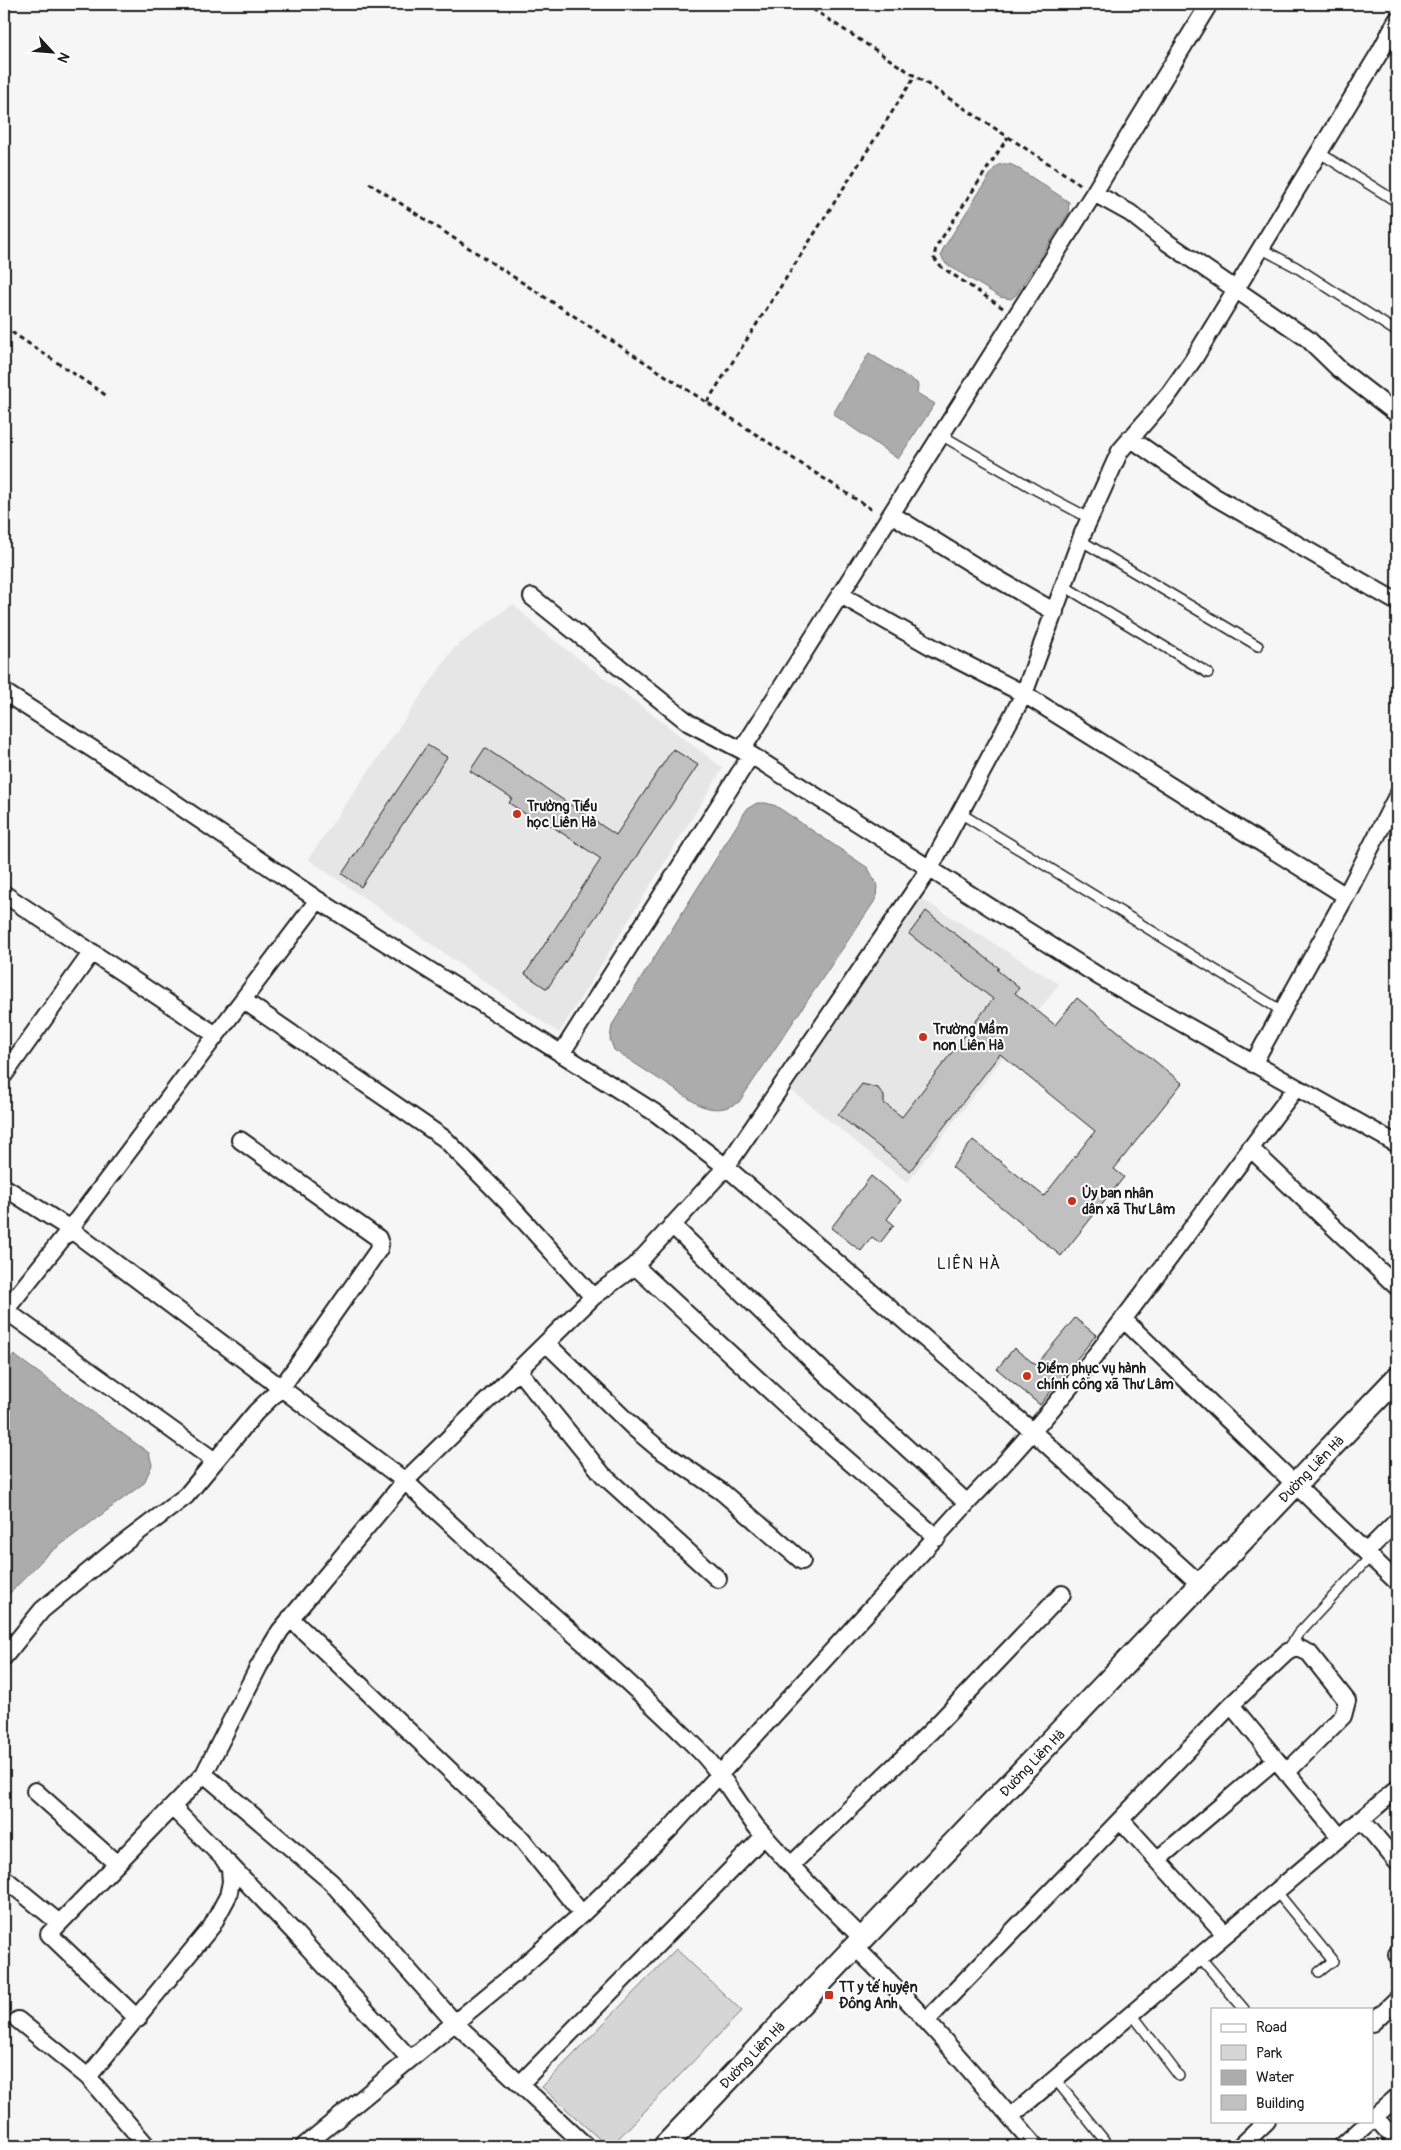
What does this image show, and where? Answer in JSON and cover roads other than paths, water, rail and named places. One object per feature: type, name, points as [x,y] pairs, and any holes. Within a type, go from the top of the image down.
[{"type":"main road","name":"Đường Liên Hà","points":[[665,2146],[1397,1378]]},
{"type":"street","points":[[561,1054],[889,517],[1094,193],[1209,4]]},
{"type":"street","points":[[138,2018],[49,1934],[58,1922],[173,1808],[204,1774],[259,1666],[290,1618],[405,1481],[593,1297],[635,1266],[726,1167],[930,868],[1024,694],[1080,540],[1120,451],[1169,394],[1237,290],[1380,52],[1397,20]]},
{"type":"street","points":[[1094,193],[1130,213],[1168,243],[1308,339],[1339,369],[1397,414]]},
{"type":"street","points":[[1130,438],[1215,497],[1397,602]]},
{"type":"street","points":[[889,517],[1055,612]]},
{"type":"street","points":[[841,595],[934,648],[1024,694],[1346,896]]},
{"type":"street","points":[[532,597],[689,723],[746,752],[1100,977],[1397,1144]]},
{"type":"street","points":[[4,692],[150,786],[318,900],[657,1114],[726,1167],[1032,1431],[1201,1585]]},
{"type":"street","points":[[1253,1064],[1346,896],[1397,796]]},
{"type":"street","points":[[4,894],[216,1035]]},
{"type":"street","points":[[215,1461],[4,1311],[70,1229],[318,900]]},
{"type":"street","points":[[4,1076],[92,952]]},
{"type":"street","points":[[243,1000],[445,1139],[508,1203],[593,1297]]},
{"type":"street","points":[[304,2146],[513,1975],[582,1914],[668,1830],[967,1503],[1009,1460],[1123,1319],[1296,1088]]},
{"type":"street","points":[[4,1657],[42,1610],[116,1548],[186,1496],[256,1412],[282,1387],[376,1255],[380,1244],[378,1238],[240,1140]]},
{"type":"street","points":[[1250,1148],[1397,1287]]},
{"type":"street","points":[[4,1187],[70,1229],[405,1481],[695,1746],[764,1836],[818,1895],[1035,2146]]},
{"type":"street","points":[[672,1225],[826,1374],[967,1503]]},
{"type":"street","points":[[635,1266],[804,1422],[937,1538]]},
{"type":"street","points":[[1123,1319],[1397,1582]]},
{"type":"street","points":[[546,1343],[659,1450],[722,1492],[802,1561]]},
{"type":"street","points":[[518,1370],[603,1476],[718,1579]]},
{"type":"street","points":[[1368,1554],[1397,1521]]},
{"type":"street","points":[[791,1865],[930,1731],[1062,1594]]},
{"type":"street","points":[[290,1618],[521,1838],[582,1914]]},
{"type":"street","points":[[927,2020],[1231,1706],[1286,1652],[1296,1648],[1309,1653],[1348,1701],[1343,1716],[1286,1773]]},
{"type":"street","points":[[1231,1706],[1340,1837]]},
{"type":"street","points":[[1157,1860],[1275,1760]]},
{"type":"street","points":[[204,1774],[331,1882],[455,2023],[586,2146]]},
{"type":"street","points":[[1010,2117],[1397,1788]]},
{"type":"street","points":[[35,1791],[117,1864]]},
{"type":"street","points":[[173,1808],[293,1931],[410,2059]]},
{"type":"street","points":[[1361,1819],[1397,1862]]},
{"type":"street","points":[[1120,1820],[1225,1934]]},
{"type":"street","points":[[520,2084],[764,1836]]},
{"type":"street","points":[[88,2077],[212,1926],[221,1911],[231,1882],[230,1869],[223,1858]]},
{"type":"street","points":[[4,1878],[58,1922]]},
{"type":"street","points":[[1374,2021],[1397,1999]]},
{"type":"street","points":[[18,2020],[88,2077],[147,2146]]},
{"type":"street","points":[[1374,2117],[1397,2097]]},
{"type":"street","points":[[1374,2121],[1397,2142]]},
{"type":"street","points":[[1241,2146],[1267,2122]]},
{"type":"street","points":[[1342,2146],[1369,2122]]},
{"type":"lane","points":[[1320,153],[1397,202]]},
{"type":"lane","points":[[1262,249],[1296,267],[1397,332]]},
{"type":"lane","points":[[941,435],[1089,518]]},
{"type":"lane","points":[[1080,540],[1258,646]]},
{"type":"lane","points":[[1064,586],[1208,673]]},
{"type":"lane","points":[[960,812],[1282,1011]]},
{"type":"lane","points":[[1286,1652],[1298,1634],[1368,1554]]},
{"type":"lane","points":[[1276,1891],[1333,1961],[1319,1972]]},
{"type":"lane","points":[[1199,1956],[1243,2008]]},
{"type":"lane","points":[[1132,2014],[1179,2076]]},
{"type":"lane","points":[[1055,2078],[1109,2146]]},
{"type":"water","points":[[1000,164],[1010,164],[1016,167],[1069,202],[1068,214],[1016,295],[1011,299],[1000,297],[946,264],[941,256],[943,249],[994,169]]},
{"type":"water","points":[[869,353],[917,383],[917,393],[935,404],[898,459],[833,414]]},
{"type":"water","points":[[757,803],[776,806],[868,868],[877,885],[876,899],[739,1102],[729,1107],[715,1109],[699,1105],[614,1050],[610,1039],[612,1025],[747,809]]},
{"type":"water","points":[[14,1355],[149,1453],[152,1465],[144,1483],[47,1555],[4,1599],[4,1367]]},
{"type":"place","name":"Trường Tiểu học Liên Hà","points":[[517,814]]},
{"type":"place","name":"Trường Mầm non Liên Hà","points":[[923,1037]]},
{"type":"place","name":"Ủy ban nhân dân xã Thư Lâm","points":[[1072,1201]]},
{"type":"place","name":"Điểm phục vụ hành chính công xã Thư Lâm","points":[[1027,1376]]},
{"type":"place","name":"TT y tế huyện Đông Anh","points":[[829,1995]]},
{"type":"district","name":"LIÊN HÀ","points":[[969,1263]]}]
